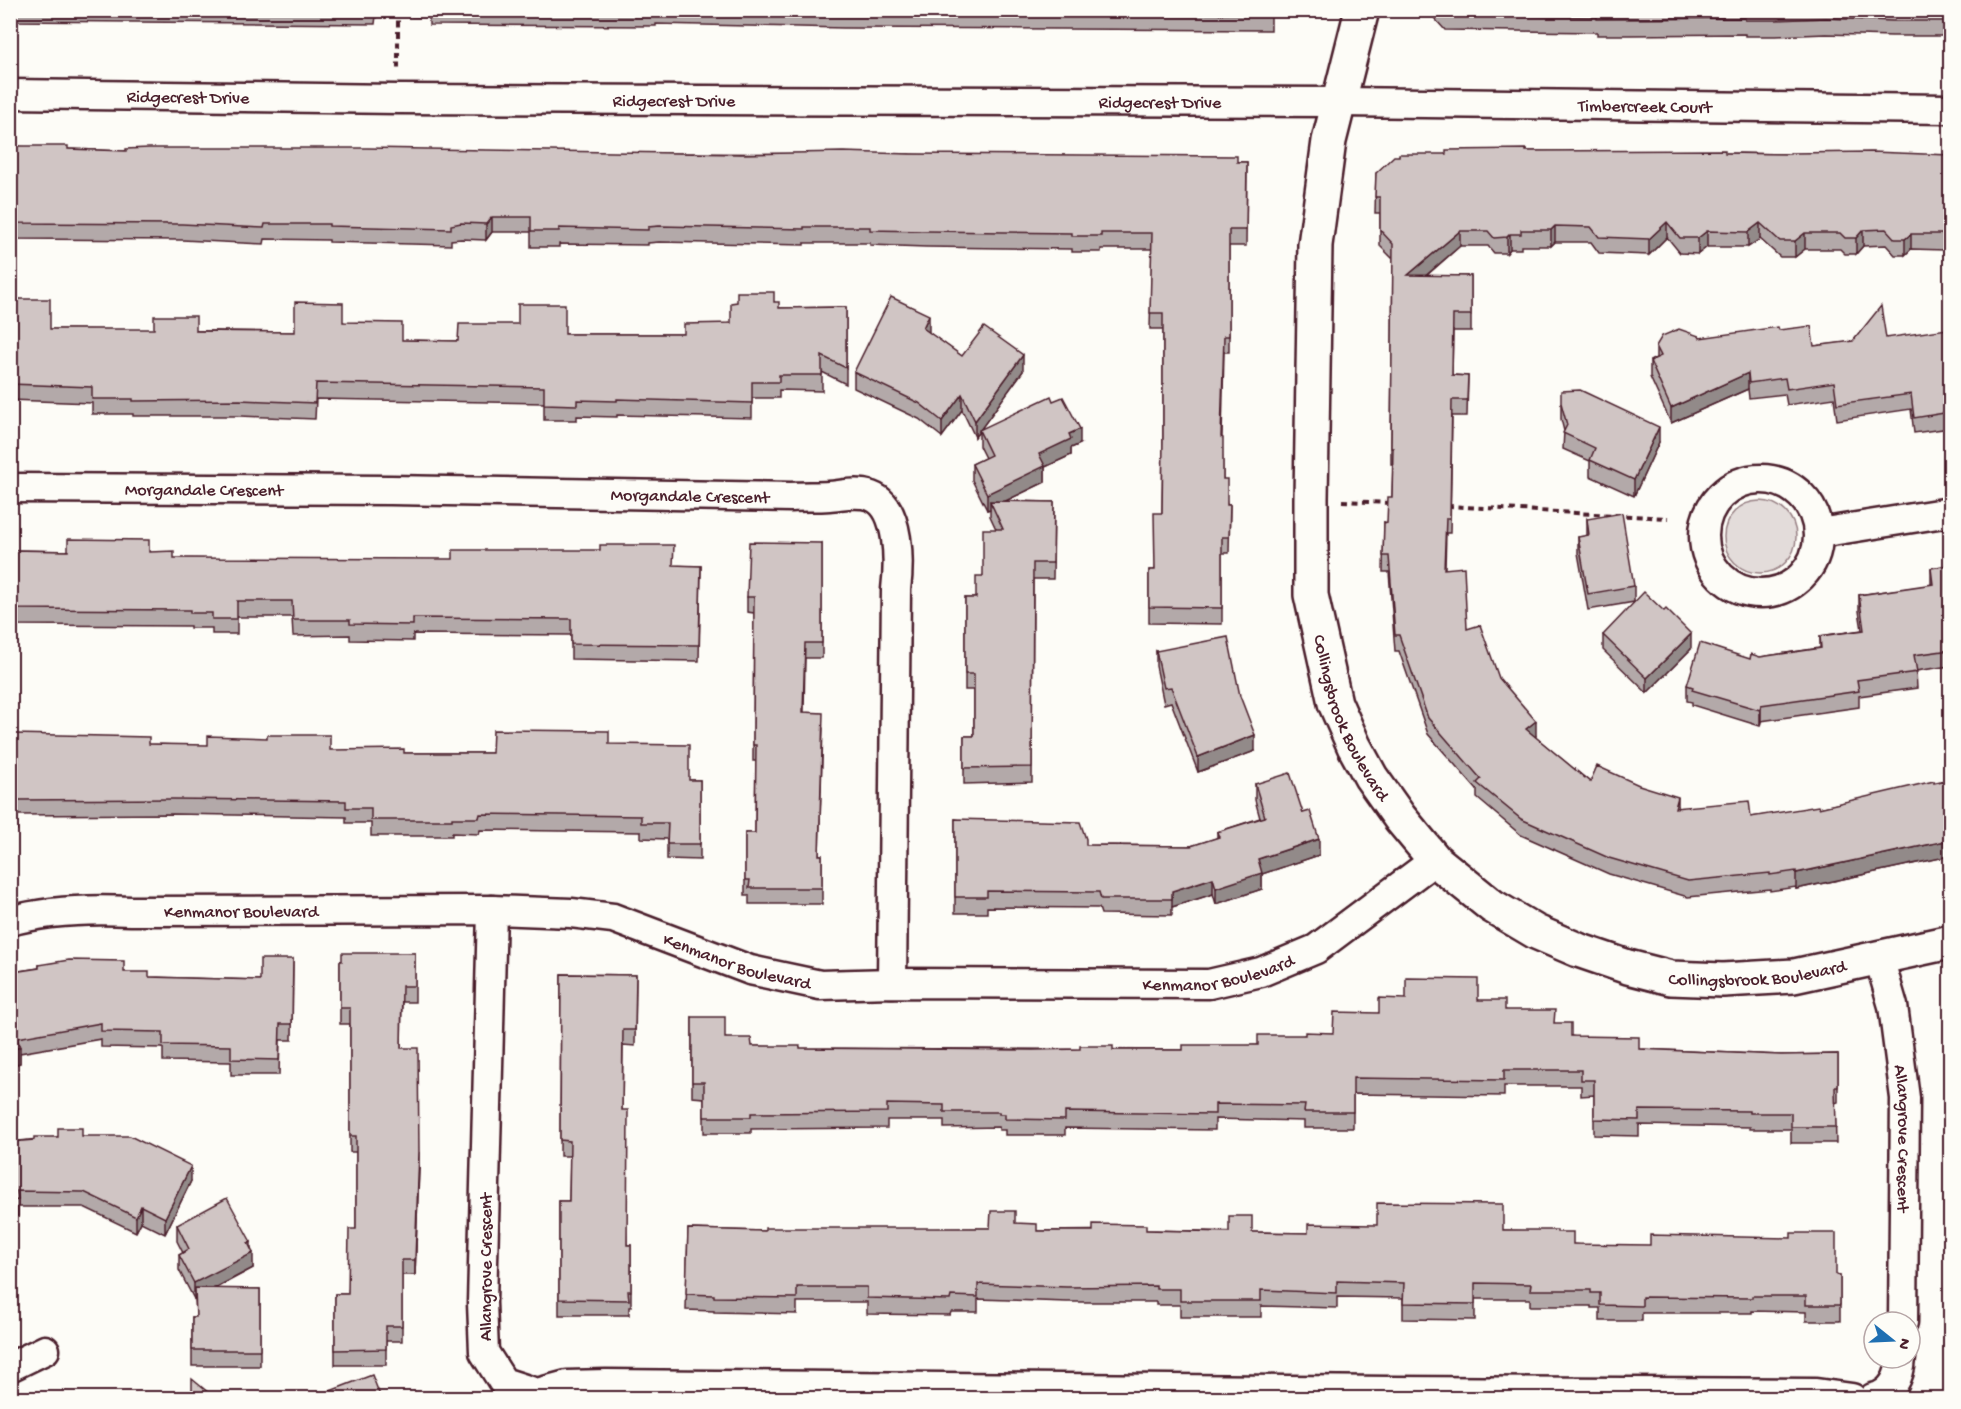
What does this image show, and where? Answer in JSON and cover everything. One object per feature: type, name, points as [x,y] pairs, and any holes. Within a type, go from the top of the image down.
[{"type":"street","name":"Collingsbrook Boulevard","points":[[1362,10],[1329,141],[1315,245],[1311,595],[1335,703],[1371,777],[1400,818],[1435,860],[1492,906],[1536,932],[1628,968],[1671,978],[1723,980],[1794,976],[1950,942]]},
{"type":"street","name":"Ridgecrest Drive","points":[[10,94],[398,99],[1340,102]]},
{"type":"street","name":"Timbercreek Court","points":[[1340,102],[1950,109]]},
{"type":"street","points":[[1771,479],[1789,486],[1804,498],[1814,514],[1818,533],[1817,552],[1809,568],[1796,582],[1779,591],[1761,594],[1743,591],[1726,582],[1714,568],[1706,551],[1704,533],[1709,514],[1719,498],[1734,486],[1752,480],[1771,479]]},
{"type":"street","name":"Morgandale Crescent","points":[[10,488],[791,496],[849,493],[872,496],[883,505],[891,522],[898,543],[899,567],[896,590],[892,983]]},
{"type":"street","points":[[1818,533],[1950,512]]},
{"type":"street","name":"Kenmanor Boulevard","points":[[10,921],[24,917],[98,909],[131,911],[492,910],[571,913],[612,918],[750,970],[820,985],[892,983],[1209,984],[1261,972],[1316,949],[1435,860]]},
{"type":"street","name":"Allangrove Crescent","points":[[492,910],[482,1303],[484,1352],[503,1382],[537,1393],[567,1385],[606,1384],[1816,1393],[1852,1398]]},
{"type":"street","name":"Allangrove Crescent","points":[[1879,958],[1893,1006],[1905,1098],[1904,1310]]},
{"type":"street","points":[[10,1367],[45,1350]]},
{"type":"street","points":[[1873,1398],[1881,1397],[1893,1387],[1899,1370]]},
{"type":"path","points":[[398,10],[398,99]]},
{"type":"path","points":[[1311,499],[1399,504]]},
{"type":"path","points":[[1446,506],[1668,519]]},
{"type":"shaded area","points":[[1760,501],[1780,507],[1790,517],[1796,537],[1790,557],[1780,567],[1760,573],[1740,567],[1730,557],[1724,537],[1730,517],[1740,507]]},
{"type":"building","points":[[757,10],[1271,10],[1271,14],[844,12]]},
{"type":"building","points":[[1441,10],[1950,10],[1950,21],[1826,18],[1597,19],[1597,17],[1445,15]]},
{"type":"building","points":[[10,146],[68,146],[68,149],[126,151],[126,149],[149,148],[367,148],[741,154],[843,152],[1237,156],[1237,162],[1247,162],[1246,230],[1229,230],[1229,336],[1224,336],[1221,437],[1223,438],[1223,479],[1227,479],[1227,505],[1230,505],[1229,537],[1222,537],[1222,608],[1149,607],[1149,570],[1155,570],[1154,513],[1162,513],[1163,437],[1163,313],[1150,313],[1152,233],[1101,233],[1101,236],[1072,236],[1072,233],[870,230],[870,227],[804,227],[804,229],[659,226],[648,227],[648,230],[559,228],[559,231],[531,231],[531,217],[492,217],[486,224],[461,223],[451,225],[451,229],[329,226],[329,224],[265,224],[264,228],[182,224],[10,223]]},
{"type":"building","points":[[1526,149],[1526,151],[1725,150],[1725,153],[1872,152],[1950,155],[1950,230],[1945,234],[1911,234],[1905,239],[1895,239],[1886,229],[1863,230],[1856,238],[1845,238],[1840,233],[1805,233],[1795,241],[1780,241],[1760,223],[1748,232],[1707,231],[1698,238],[1680,238],[1667,222],[1649,239],[1599,237],[1591,227],[1555,226],[1551,230],[1521,230],[1521,234],[1494,238],[1488,231],[1460,231],[1408,275],[1471,276],[1471,315],[1453,315],[1452,375],[1468,376],[1467,400],[1452,400],[1450,518],[1446,518],[1444,569],[1464,567],[1467,629],[1480,625],[1499,678],[1536,721],[1526,729],[1590,782],[1597,766],[1639,785],[1678,797],[1675,808],[1749,801],[1751,817],[1818,806],[1819,808],[1950,779],[1950,840],[1796,873],[1796,871],[1688,881],[1609,858],[1521,819],[1477,783],[1481,779],[1428,718],[1399,635],[1395,635],[1389,556],[1383,556],[1384,522],[1387,523],[1388,497],[1392,497],[1393,244],[1380,230],[1380,197],[1375,197],[1376,173],[1399,154],[1446,154],[1446,150]]},
{"type":"building","points":[[737,292],[774,292],[774,302],[779,302],[779,308],[846,307],[846,368],[822,356],[822,375],[779,375],[779,382],[752,382],[752,403],[617,399],[617,401],[577,400],[577,405],[544,404],[544,387],[316,383],[315,403],[240,400],[133,401],[133,399],[92,399],[92,387],[10,384],[10,299],[50,299],[50,329],[154,329],[154,316],[196,316],[196,331],[295,332],[295,302],[343,303],[343,322],[402,323],[402,340],[458,341],[459,324],[518,324],[518,304],[565,304],[565,334],[684,334],[684,324],[731,323],[731,303],[737,302]]},
{"type":"building","points":[[891,297],[929,315],[923,328],[962,356],[984,327],[1023,355],[975,421],[962,394],[942,421],[919,403],[854,372]]},
{"type":"building","points":[[1881,306],[1886,338],[1947,329],[1948,336],[1950,335],[1950,412],[1914,418],[1911,394],[1837,404],[1834,382],[1787,389],[1785,378],[1749,383],[1748,373],[1671,408],[1650,361],[1661,356],[1656,346],[1662,336],[1679,329],[1700,338],[1778,327],[1779,330],[1811,326],[1814,346],[1853,341]]},
{"type":"building","points":[[1580,390],[1659,427],[1634,480],[1590,460],[1595,448],[1563,433],[1567,425],[1561,403],[1561,391]]},
{"type":"building","points":[[1051,396],[1053,401],[1063,397],[1080,429],[1069,434],[1071,439],[1039,454],[1045,466],[987,494],[972,464],[991,455],[979,430]]},
{"type":"building","points":[[990,501],[1054,502],[1053,563],[1033,563],[1032,767],[964,768],[964,736],[974,736],[974,674],[965,674],[965,598],[976,598],[976,576],[983,576],[983,529],[1003,529]]},
{"type":"building","points":[[1622,513],[1634,586],[1588,594],[1578,537],[1589,535],[1587,519]]},
{"type":"building","points":[[68,539],[149,540],[149,552],[174,551],[174,558],[453,559],[453,550],[600,550],[600,545],[674,545],[673,565],[701,566],[699,645],[571,644],[571,619],[413,618],[413,625],[350,624],[350,620],[293,620],[292,601],[237,601],[237,619],[212,619],[212,613],[190,613],[190,610],[10,609],[10,550],[68,551]]},
{"type":"building","points":[[749,542],[822,543],[822,643],[805,643],[803,712],[823,713],[819,855],[822,855],[822,888],[749,888],[750,880],[745,880],[745,833],[755,833],[754,597],[747,597]]},
{"type":"building","points":[[1950,565],[1950,650],[1914,655],[1917,672],[1857,680],[1859,691],[1761,705],[1760,710],[1692,690],[1693,687],[1687,685],[1700,643],[1750,659],[1751,654],[1760,657],[1821,648],[1820,636],[1864,630],[1859,595],[1933,584],[1931,568]]},
{"type":"building","points":[[1644,592],[1664,611],[1666,609],[1691,634],[1647,678],[1603,635]]},
{"type":"building","points":[[1228,637],[1240,696],[1255,735],[1198,757],[1171,687],[1164,688],[1156,651]]},
{"type":"building","points":[[10,724],[14,724],[14,734],[149,737],[149,744],[208,745],[208,736],[267,738],[267,735],[330,735],[330,750],[404,749],[404,753],[492,753],[493,730],[609,731],[609,744],[689,745],[689,780],[700,780],[700,844],[667,844],[668,823],[641,823],[641,816],[480,814],[479,818],[452,818],[452,820],[371,820],[371,808],[346,808],[346,801],[17,800],[17,815],[10,814]]},
{"type":"building","points":[[1290,773],[1303,813],[1310,811],[1319,839],[1258,859],[1262,873],[1216,888],[1213,878],[1172,891],[1172,899],[1101,899],[1099,892],[987,891],[987,897],[955,897],[955,819],[1080,822],[1086,845],[1191,846],[1219,837],[1217,832],[1265,817],[1255,784]]},
{"type":"building","points":[[342,953],[415,953],[415,986],[402,986],[401,1048],[418,1048],[419,1152],[415,1260],[402,1260],[402,1326],[386,1326],[386,1349],[335,1350],[335,1294],[348,1294],[349,1229],[356,1229],[356,1136],[350,1136],[350,1008],[340,1008]]},
{"type":"building","points":[[260,959],[293,959],[292,1024],[280,1024],[279,1060],[231,1059],[231,1046],[163,1045],[163,1032],[101,1031],[101,1023],[17,1038],[20,1047],[10,1051],[10,977],[13,976],[13,972],[69,960],[124,961],[124,972],[149,972],[149,977],[260,980]]},
{"type":"building","points":[[561,974],[636,975],[635,1030],[623,1030],[622,1110],[628,1110],[627,1245],[631,1245],[629,1300],[559,1299],[559,1201],[569,1201],[570,1141],[560,1140]]},
{"type":"building","points":[[1406,978],[1478,979],[1478,1000],[1505,1000],[1505,1010],[1555,1010],[1554,1023],[1571,1023],[1571,1036],[1639,1037],[1639,1049],[1781,1055],[1838,1054],[1838,1087],[1835,1087],[1836,1127],[1791,1127],[1791,1113],[1750,1113],[1750,1111],[1639,1110],[1639,1120],[1594,1119],[1594,1080],[1581,1080],[1581,1070],[1504,1070],[1504,1080],[1353,1078],[1353,1112],[1304,1112],[1305,1105],[1215,1104],[1215,1114],[1065,1112],[1065,1120],[1005,1119],[1005,1114],[999,1114],[999,1112],[944,1112],[944,1105],[887,1104],[887,1112],[751,1113],[751,1117],[704,1117],[704,1082],[692,1082],[692,1017],[725,1017],[725,1038],[751,1038],[752,1046],[1033,1050],[1113,1046],[1113,1050],[1183,1050],[1183,1045],[1258,1045],[1258,1035],[1333,1033],[1334,1012],[1379,1013],[1379,998],[1406,999]]},
{"type":"building","points":[[58,1128],[82,1128],[82,1136],[130,1136],[191,1166],[165,1218],[141,1206],[136,1217],[84,1192],[17,1191],[18,1200],[10,1201],[10,1142],[34,1140],[34,1137],[58,1137]]},
{"type":"building","points":[[227,1198],[251,1242],[248,1243],[253,1253],[194,1283],[179,1255],[189,1249],[177,1225]]},
{"type":"building","points":[[1377,1203],[1503,1204],[1503,1230],[1573,1232],[1573,1244],[1650,1245],[1650,1235],[1791,1238],[1791,1233],[1836,1233],[1836,1275],[1840,1276],[1840,1305],[1806,1305],[1806,1296],[1752,1296],[1752,1298],[1642,1297],[1642,1306],[1600,1305],[1600,1293],[1591,1293],[1591,1290],[1530,1290],[1531,1284],[1475,1283],[1475,1304],[1403,1303],[1404,1283],[1337,1281],[1337,1293],[1261,1290],[1261,1301],[1180,1301],[1180,1289],[1156,1289],[1156,1286],[1067,1287],[978,1284],[978,1297],[951,1296],[950,1300],[867,1298],[867,1287],[797,1287],[797,1298],[714,1297],[714,1295],[686,1294],[688,1229],[765,1231],[765,1228],[990,1228],[991,1211],[1015,1211],[1015,1223],[1037,1224],[1037,1231],[1093,1231],[1093,1224],[1146,1225],[1146,1230],[1229,1232],[1229,1216],[1252,1216],[1252,1232],[1308,1233],[1308,1224],[1377,1225]]},
{"type":"building","points":[[195,1288],[260,1289],[260,1350],[192,1350],[192,1317],[196,1317]]},
{"type":"building","points":[[372,1375],[381,1398],[327,1398],[325,1393]]},
{"type":"building","points":[[192,1379],[215,1398],[192,1398]]}]
